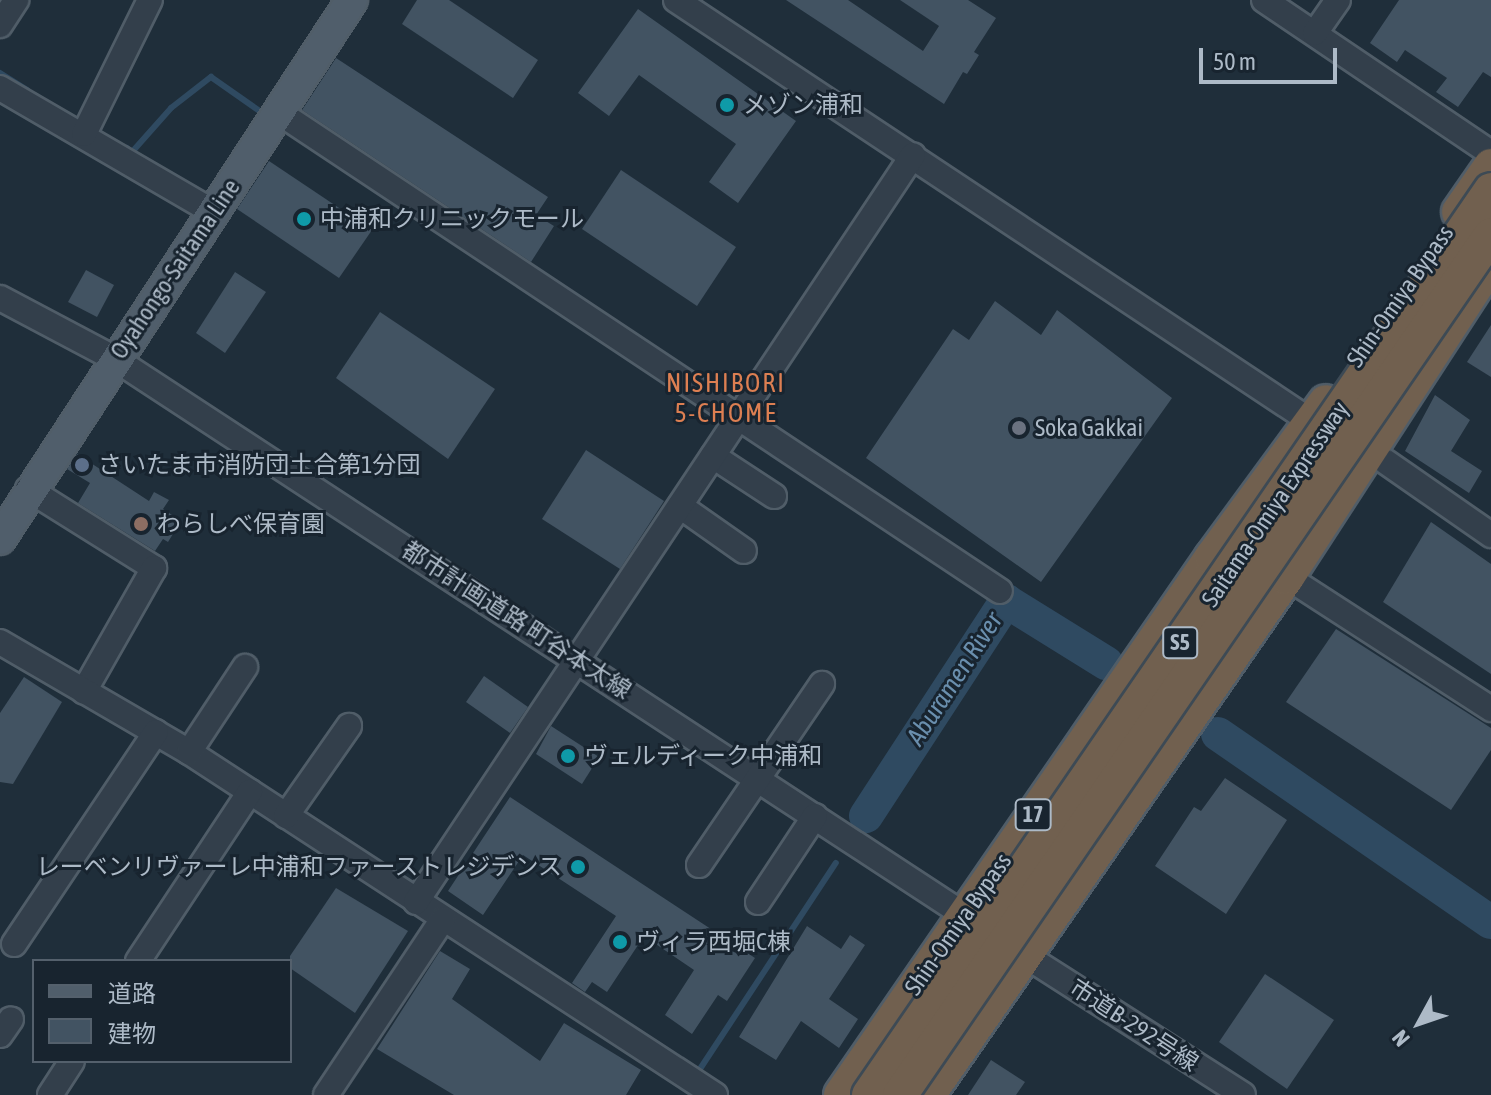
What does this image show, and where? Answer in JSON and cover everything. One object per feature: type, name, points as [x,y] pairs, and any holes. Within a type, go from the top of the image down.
[{"type":"highway","name":"Shin-Omiya Bypass","points":[[928,1095],[995,935],[1228,536],[1312,422],[1491,166]]},
{"type":"highway","name":"Saitama-Omiya Expressway","points":[[854,1090],[1491,190]]},
{"type":"highway","name":"Saitama-Omiya Expressway","points":[[900,1095],[1491,235]]},
{"type":"highway","points":[[854,1090],[884,1048],[955,997],[995,935],[1077,824],[1172,744],[1287,577],[1491,262]]},
{"type":"highway","points":[[1228,536],[1287,577]]},
{"type":"main road","name":"Oyahongo-Saitama Line","points":[[2,530],[280,113],[347,2]]},
{"type":"street","points":[[0,25],[16,0]]},
{"type":"street","points":[[86,130],[150,0]]},
{"type":"street","points":[[676,0],[1312,422]]},
{"type":"street","points":[[1264,0],[1491,153]]},
{"type":"street","points":[[1315,33],[1338,0]]},
{"type":"street","points":[[0,88],[86,130],[213,212]]},
{"type":"street","points":[[280,113],[1000,591]]},
{"type":"street","points":[[416,902],[913,155]]},
{"type":"street","name":"都市計画道路 町谷本太線","points":[[0,298],[115,359],[995,935]]},
{"type":"street","points":[[713,456],[774,496]]},
{"type":"street","points":[[1386,462],[1491,535]]},
{"type":"street","points":[[28,489],[154,568],[84,691]]},
{"type":"street","points":[[680,506],[744,551]]},
{"type":"street","points":[[1287,577],[1491,709]]},
{"type":"street","points":[[0,642],[189,752],[689,1083],[715,1095]]},
{"type":"street","points":[[189,752],[245,667]]},
{"type":"street","points":[[699,865],[822,684]]},
{"type":"street","points":[[286,816],[349,726]]},
{"type":"street","points":[[14,944],[156,732]]},
{"type":"street","points":[[139,959],[250,792]]},
{"type":"street","points":[[758,902],[815,816]]},
{"type":"street","points":[[326,1095],[443,919]]},
{"type":"street","name":"市道B-292号線","points":[[995,935],[1243,1095]]},
{"type":"street","points":[[50,1095],[71,1063]]},
{"type":"building","points":[[417,0],[449,0],[538,60],[513,98],[402,24]]},
{"type":"building","points":[[786,0],[848,0],[923,51],[939,26],[900,0],[968,0],[996,18],[974,52],[979,55],[967,74],[963,72],[944,104]]},
{"type":"building","points":[[1399,0],[1491,0],[1491,77],[1483,72],[1458,107],[1436,92],[1447,78],[1405,50],[1397,62],[1370,43]]},
{"type":"building","name":"メゾン浦和","points":[[638,9],[796,121],[738,203],[709,182],[736,144],[639,75],[609,116],[578,93]]},
{"type":"building","points":[[336,58],[548,197],[536,215],[554,226],[531,262],[302,110]]},
{"type":"building","name":"中浦和クリニックモール","points":[[269,161],[372,230],[339,278],[237,209]]},
{"type":"building","points":[[621,170],[736,247],[697,306],[582,229]]},
{"type":"building","points":[[86,270],[114,285],[97,317],[68,302]]},
{"type":"building","points":[[235,272],[266,292],[225,353],[196,333]]},
{"type":"building","name":"Soka Gakkai","points":[[995,301],[1041,335],[1057,310],[1172,398],[1041,582],[866,458],[953,329],[969,340]]},
{"type":"building","points":[[380,312],[495,389],[448,459],[336,378]]},
{"type":"building","points":[[1491,325],[1491,377],[1467,362]]},
{"type":"building","points":[[1435,395],[1470,420],[1451,451],[1482,471],[1469,493],[1405,451]]},
{"type":"building","points":[[586,450],[664,501],[620,569],[542,519]]},
{"type":"building","points":[[77,454],[149,501],[154,492],[169,500],[163,509],[181,521],[168,542],[163,539],[155,551],[78,503],[90,483],[67,469]]},
{"type":"building","points":[[1431,522],[1491,564],[1491,674],[1383,602]]},
{"type":"building","points":[[1336,629],[1491,728],[1491,750],[1451,810],[1286,702]]},
{"type":"building","points":[[484,676],[528,707],[510,733],[466,702]]},
{"type":"building","points":[[24,677],[62,702],[13,784],[0,782],[0,713]]},
{"type":"building","name":"ヴェルディーク中浦和","points":[[551,726],[599,757],[582,784],[536,754]]},
{"type":"building","points":[[1225,778],[1287,820],[1226,914],[1155,866],[1194,807],[1201,811]]},
{"type":"building","points":[[510,797],[755,958],[727,1001],[718,995],[692,1034],[665,1015],[694,970],[644,936],[607,992],[592,982],[585,992],[572,983],[616,916],[523,855],[483,915],[448,891]]},
{"type":"building","points":[[336,888],[408,931],[355,1013],[292,969],[290,956]]},
{"type":"building","points":[[807,926],[841,949],[850,935],[865,945],[829,999],[858,1019],[839,1048],[801,1021],[776,1060],[739,1037]]},
{"type":"building","points":[[440,951],[470,969],[452,999],[540,1061],[564,1023],[641,1070],[626,1095],[454,1095],[377,1049]]},
{"type":"building","points":[[1265,974],[1334,1020],[1287,1089],[1219,1042]]},
{"type":"building","points":[[991,1060],[1025,1082],[1016,1095],[968,1095]]},
{"type":"waterway","points":[[0,73],[27,90]]},
{"type":"waterway","points":[[127,148],[132,152],[171,108],[211,77],[261,112]]},
{"type":"waterway","name":"Aburamen River","points":[[866,816],[1006,601],[1106,663]]},
{"type":"waterway","name":"Aburamen River","points":[[996,603],[1002,607]]},
{"type":"waterway","name":"Aburamen River","points":[[1218,734],[1491,922]]},
{"type":"waterway","name":"Aburamen River","points":[[696,1075],[836,863]]},
{"type":"place","name":"メゾン浦和","points":[[727,105]]},
{"type":"place","name":"中浦和クリニックモール","points":[[304,219]]},
{"type":"place","name":"Soka Gakkai","points":[[1019,428]]},
{"type":"place","name":"さいたま市消防団土合第1分団","points":[[82,465]]},
{"type":"place","name":"わらしべ保育園","points":[[141,524]]},
{"type":"place","name":"ヴェルディーク中浦和","points":[[568,756]]},
{"type":"place","name":"レーベンリヴァーレ中浦和ファーストレジデンス","points":[[578,867]]},
{"type":"place","name":"ヴィラ西堀C棟","points":[[620,942]]},
{"type":"district","name":"NISHIBORI 5-CHOME","points":[[726,399]]}]
